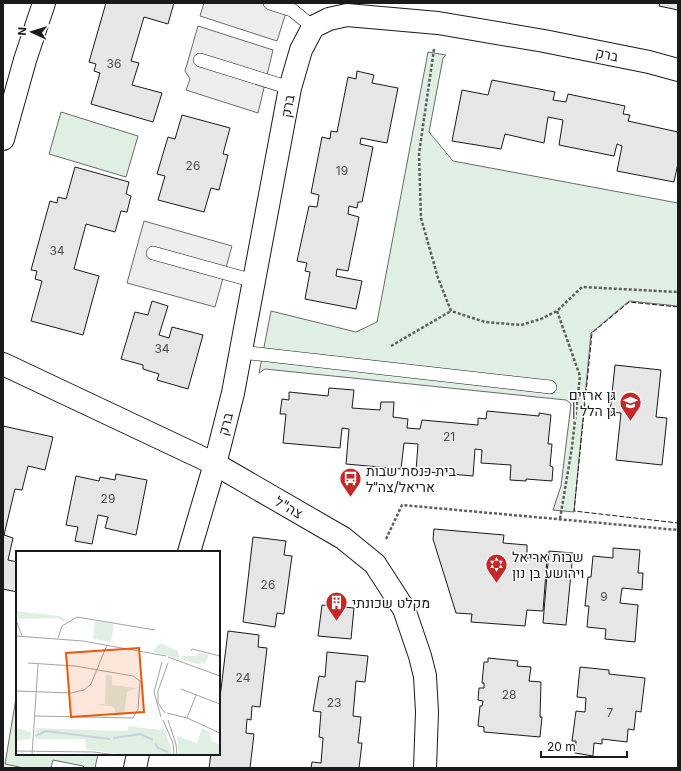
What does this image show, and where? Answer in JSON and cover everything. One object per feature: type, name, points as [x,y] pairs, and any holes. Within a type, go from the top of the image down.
[{"type":"street","points":[[3,139],[25,60],[44,3]]},
{"type":"street","name":"ברק","points":[[189,551],[215,464],[233,393],[290,88],[301,50],[313,27],[329,19],[347,15],[438,23],[544,41],[641,60],[678,70]]},
{"type":"street","name":"צה\"ל","points":[[3,364],[215,464],[343,538],[375,564],[404,609],[420,656],[425,676],[427,712],[425,768]]},
{"type":"street","points":[[135,768],[138,755]]},
{"type":"lane","points":[[270,3],[292,10],[313,27]]},
{"type":"lane","points":[[200,60],[290,88]]},
{"type":"lane","points":[[153,253],[254,281]]},
{"type":"lane","points":[[241,352],[550,387]]},
{"type":"path","points":[[434,48],[419,154],[421,218],[438,278],[451,310],[485,322],[521,325],[541,319],[557,311],[582,287],[678,292]]},
{"type":"path","points":[[357,366],[451,310]]},
{"type":"path","points":[[557,311],[580,376],[572,447],[560,519]]},
{"type":"path","points":[[386,539],[402,505],[678,530]]},
{"type":"green space","points":[[428,52],[446,55],[443,58],[429,132],[453,161],[678,203],[678,306],[629,301],[591,333],[574,512],[553,510],[561,486],[571,404],[566,400],[265,369],[259,373],[271,311],[356,332],[377,322]]},
{"type":"green space","points":[[61,112],[138,136],[126,177],[49,154]]},
{"type":"green space","points":[[16,698],[16,755],[98,755],[95,768],[85,768],[83,766],[53,760],[51,768],[24,768],[5,764]]},
{"type":"shaded area","points":[[204,3],[289,3],[277,41],[200,16]]},
{"type":"shaded area","points":[[198,26],[273,50],[258,113],[186,90],[190,79],[185,71]]},
{"type":"shaded area","points":[[144,221],[232,246],[215,307],[127,283]]},
{"type":"building","points":[[106,3],[174,3],[168,24],[144,17],[131,61],[139,63],[132,85],[162,93],[153,122],[91,104],[100,73],[94,71],[96,64],[89,62]]},
{"type":"building","points":[[660,3],[678,3],[678,10],[659,6]]},
{"type":"building","points":[[357,71],[374,75],[372,83],[398,88],[387,143],[361,138],[360,144],[373,147],[362,202],[358,202],[357,208],[349,206],[348,214],[359,217],[348,271],[337,269],[336,276],[362,281],[356,309],[305,299],[310,272],[305,271],[307,263],[297,261],[309,206],[317,207],[319,195],[311,193],[322,137],[330,139],[331,131],[337,132],[348,77],[356,79]]},
{"type":"building","points":[[492,80],[555,92],[553,100],[566,102],[568,94],[625,106],[623,114],[630,115],[628,121],[678,132],[678,163],[674,182],[617,171],[622,146],[617,144],[614,156],[559,145],[563,120],[548,117],[544,143],[505,134],[501,149],[452,141],[462,90],[488,95]]},
{"type":"building","points":[[182,115],[230,128],[223,154],[228,155],[219,190],[211,188],[204,212],[158,200],[165,176],[157,174],[168,137],[175,139]]},
{"type":"building","points":[[75,167],[129,182],[126,194],[131,196],[127,212],[121,211],[115,232],[86,224],[74,269],[99,276],[83,335],[31,321],[42,281],[35,279],[37,271],[31,270],[50,201],[57,203],[58,197],[66,199]]},
{"type":"building","points":[[152,301],[168,306],[159,335],[169,338],[172,327],[203,335],[188,389],[157,380],[159,374],[143,369],[143,365],[121,359],[135,312],[148,315]]},
{"type":"building","points":[[615,365],[661,370],[656,417],[667,418],[662,465],[616,460],[621,413],[610,412]]},
{"type":"building","points":[[329,388],[354,390],[352,408],[380,410],[381,402],[394,402],[393,417],[408,419],[407,428],[420,429],[422,420],[478,425],[478,418],[486,419],[487,411],[539,416],[539,413],[551,415],[548,444],[552,444],[550,466],[553,467],[552,481],[526,479],[526,481],[510,480],[511,465],[481,463],[482,450],[475,449],[473,476],[416,471],[418,444],[404,443],[401,469],[346,464],[349,429],[342,428],[340,448],[283,443],[286,414],[280,414],[282,399],[289,400],[289,392],[328,396]]},
{"type":"building","points":[[3,426],[53,437],[45,470],[28,466],[22,490],[15,489],[4,535],[13,538],[8,560],[16,562],[16,592],[3,589]]},
{"type":"building","points":[[116,474],[147,480],[136,535],[105,528],[108,517],[98,515],[92,544],[75,541],[78,527],[66,525],[76,476],[99,481],[100,477],[115,480]]},
{"type":"building","name":"שבות אריאל ויהושע בן נון","points":[[434,529],[504,535],[503,543],[527,545],[527,558],[547,559],[543,611],[527,610],[525,626],[471,622],[472,614],[456,613],[433,539]]},
{"type":"building","points":[[253,537],[286,541],[284,555],[292,556],[284,614],[277,613],[275,627],[243,622]]},
{"type":"building","points":[[613,548],[640,550],[638,573],[643,573],[642,590],[622,588],[620,603],[638,605],[635,642],[605,639],[606,629],[587,627],[589,606],[585,606],[588,577],[591,577],[593,556],[613,558]]},
{"type":"building","points":[[549,551],[573,553],[566,625],[543,623]]},
{"type":"building","name":"מקלט שכונתי","points":[[322,605],[354,608],[351,639],[318,636]]},
{"type":"building","points":[[228,631],[259,635],[258,647],[267,648],[260,707],[252,706],[251,720],[247,719],[246,733],[254,734],[250,768],[209,768],[211,755],[220,755],[220,698]]},
{"type":"building","points":[[327,652],[368,656],[365,682],[356,681],[353,716],[361,717],[358,743],[362,743],[359,768],[311,768],[312,762],[321,763],[323,738],[319,737],[321,712],[313,711],[319,676],[325,677]]},
{"type":"building","points":[[488,658],[518,661],[517,666],[531,667],[529,681],[541,682],[540,717],[542,717],[540,737],[484,732],[484,727],[478,726],[480,706],[482,706],[483,701],[478,700],[479,688],[484,688],[484,683],[482,683],[484,662],[488,662]]},
{"type":"building","points":[[580,667],[609,670],[609,674],[645,678],[641,712],[636,711],[634,730],[628,729],[627,742],[602,739],[602,744],[594,743],[593,756],[575,753],[576,741],[572,741],[576,711],[585,712],[586,698],[577,697]]},
{"type":"fence","points":[[678,307],[629,302],[592,333],[574,511],[678,523]]},
{"type":"place","name":"גן ארזים | גן הלל","points":[[631,422]]},
{"type":"place","name":"בית כנסת שבות אריאל/צה״ל","points":[[350,498]]},
{"type":"place","name":"שבות אריאל ויהושע בן נון","points":[[496,584]]},
{"type":"place","name":"מקלט שכונתי","points":[[336,622]]}]
